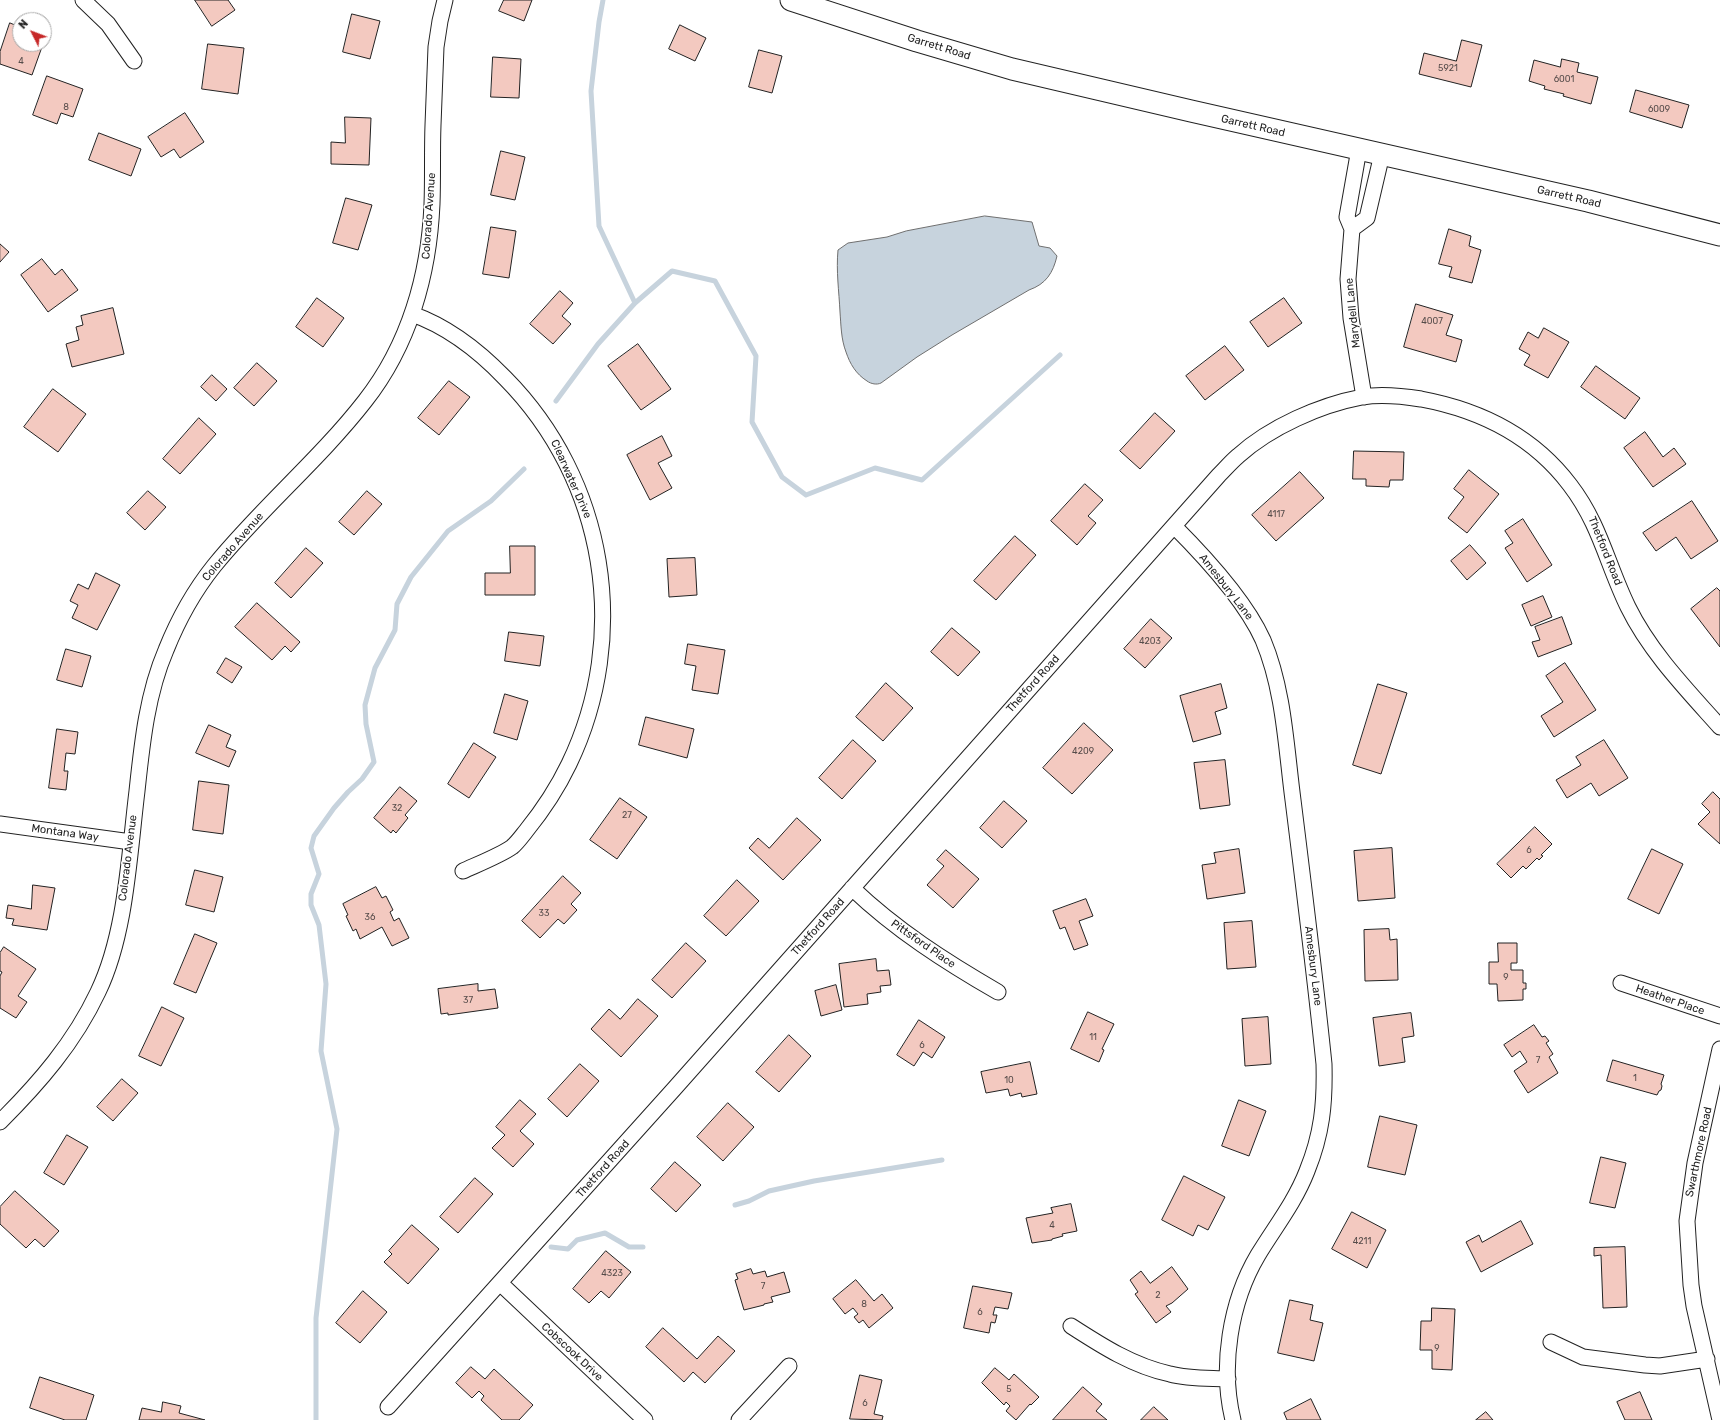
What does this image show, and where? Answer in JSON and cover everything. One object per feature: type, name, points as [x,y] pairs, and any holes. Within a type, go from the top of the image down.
[{"type":"street","points":[[83,0],[108,24],[134,61]]},
{"type":"street","name":"Colorado Avenue","points":[[0,1122],[36,1085],[62,1054],[78,1030],[99,990],[117,936],[122,912],[145,731],[154,688],[165,652],[187,606],[213,568],[233,544],[331,441],[367,399],[387,368],[412,314],[425,265],[430,231],[436,47],[445,0]]},
{"type":"street","name":"Garrett Road","points":[[791,0],[1012,69],[1191,112],[1588,201],[1720,235]]},
{"type":"street","name":"Marydell Lane","points":[[1359,149],[1347,217],[1352,229],[1348,279],[1351,318],[1364,397]]},
{"type":"street","points":[[1352,229],[1367,218],[1382,154]]},
{"type":"street","name":"Clearwater Drive","points":[[412,314],[438,325],[474,349],[520,393],[550,433],[564,459],[589,517],[599,567],[602,598],[602,648],[594,695],[574,753],[562,780],[538,817],[512,846],[463,871]]},
{"type":"street","name":"Thetford Road","points":[[388,1407],[1239,455],[1264,436],[1305,415],[1331,405],[1364,397],[1382,396],[1411,398],[1460,408],[1488,420],[1514,434],[1549,461],[1570,484],[1586,507],[1596,526],[1628,607],[1646,638],[1680,683],[1720,727]]},
{"type":"street","name":"Amesbury Lane","points":[[1174,526],[1238,599],[1262,639],[1271,662],[1279,691],[1287,751],[1324,1064],[1325,1094],[1323,1118],[1307,1171],[1294,1200],[1257,1256],[1236,1307],[1228,1340],[1228,1379],[1233,1420]]},
{"type":"street","name":"Montana Way","points":[[0,824],[131,842]]},
{"type":"street","name":"Pittsford Place","points":[[852,888],[869,904],[907,934],[947,962],[998,992]]},
{"type":"street","name":"Heather Place","points":[[1621,983],[1720,1016]]},
{"type":"street","name":"Swarthmore Road","points":[[1720,1049],[1695,1163],[1687,1221],[1691,1285],[1720,1420]]},
{"type":"street","name":"Cobscook Drive","points":[[500,1283],[645,1420]]},
{"type":"street","points":[[1071,1326],[1118,1355],[1145,1367],[1171,1375],[1228,1379]]},
{"type":"street","points":[[1551,1342],[1583,1357],[1645,1365],[1660,1366],[1707,1359]]},
{"type":"street","points":[[739,1420],[789,1366]]},
{"type":"shaded area","points":[[985,216],[1032,222],[1039,246],[1050,248],[1057,256],[1048,277],[1040,285],[952,335],[917,357],[881,383],[872,383],[863,378],[852,365],[843,342],[837,266],[838,250],[848,243],[887,237],[906,231]]},
{"type":"building","points":[[195,0],[228,0],[235,10],[212,26]]},
{"type":"building","points":[[504,0],[532,0],[524,21],[499,11]]},
{"type":"building","points":[[352,14],[380,21],[370,59],[343,52]]},
{"type":"building","points":[[10,23],[12,24],[12,52],[40,52],[32,75],[0,64],[0,52]]},
{"type":"building","points":[[680,25],[706,38],[695,61],[669,49]]},
{"type":"building","points":[[1462,40],[1482,45],[1471,87],[1419,74],[1424,53],[1456,61]]},
{"type":"building","points":[[208,44],[244,48],[238,94],[202,89]]},
{"type":"building","points":[[759,50],[782,56],[772,93],[749,87]]},
{"type":"building","points":[[493,57],[521,59],[519,98],[491,97]]},
{"type":"building","points":[[1562,59],[1579,63],[1577,72],[1598,77],[1591,104],[1563,96],[1564,94],[1544,89],[1545,86],[1529,81],[1534,60],[1560,67]]},
{"type":"building","points":[[47,76],[83,89],[73,117],[61,113],[57,124],[33,115]]},
{"type":"building","points":[[1636,90],[1689,105],[1682,128],[1630,112]]},
{"type":"building","points":[[185,113],[204,142],[180,158],[174,149],[161,157],[148,137]]},
{"type":"building","points":[[345,117],[371,118],[369,165],[331,164],[331,142],[345,143]]},
{"type":"building","points":[[99,133],[141,149],[131,176],[89,160]]},
{"type":"building","points":[[501,151],[525,157],[515,200],[491,195]]},
{"type":"building","points":[[346,198],[372,205],[358,250],[333,243]]},
{"type":"building","points":[[491,227],[516,231],[509,278],[483,274]]},
{"type":"building","points":[[1449,229],[1471,236],[1469,246],[1481,250],[1472,283],[1449,277],[1452,267],[1439,264]]},
{"type":"building","points":[[0,244],[9,252],[0,262]]},
{"type":"building","points":[[42,259],[55,275],[62,269],[78,290],[48,312],[21,275]]},
{"type":"building","points":[[560,291],[573,303],[562,316],[571,324],[553,344],[530,324]]},
{"type":"building","points":[[317,298],[344,318],[323,347],[296,327]]},
{"type":"building","points":[[1284,298],[1302,323],[1268,347],[1250,322]]},
{"type":"building","points":[[1416,304],[1453,315],[1446,335],[1462,340],[1456,362],[1404,347]]},
{"type":"building","points":[[113,308],[124,354],[72,367],[66,344],[79,340],[76,327],[83,325],[81,316]]},
{"type":"building","points":[[1544,328],[1569,342],[1548,378],[1524,365],[1530,355],[1519,349],[1528,332],[1538,338]]},
{"type":"building","points":[[638,344],[671,389],[641,410],[608,366]]},
{"type":"building","points":[[1225,346],[1244,370],[1205,400],[1186,376]]},
{"type":"building","points":[[257,363],[277,381],[254,406],[234,388]]},
{"type":"building","points":[[1596,366],[1640,398],[1625,419],[1581,387]]},
{"type":"building","points":[[212,375],[227,389],[216,401],[201,387]]},
{"type":"building","points":[[449,381],[470,397],[439,435],[418,418]]},
{"type":"building","points":[[53,389],[86,414],[58,452],[24,427]]},
{"type":"building","points":[[1155,413],[1175,431],[1140,469],[1120,451]]},
{"type":"building","points":[[199,418],[216,434],[180,474],[163,459]]},
{"type":"building","points":[[1645,432],[1663,457],[1674,448],[1686,464],[1653,487],[1624,448]]},
{"type":"building","points":[[662,436],[672,456],[658,463],[672,488],[650,500],[627,455]]},
{"type":"building","points":[[1354,451],[1404,452],[1403,480],[1390,480],[1389,487],[1366,486],[1366,479],[1353,479]]},
{"type":"building","points":[[1469,470],[1499,494],[1467,533],[1448,518],[1464,497],[1454,489]]},
{"type":"building","points":[[1300,472],[1324,498],[1276,541],[1252,515]]},
{"type":"building","points":[[1085,484],[1103,500],[1088,516],[1096,523],[1077,545],[1051,521]]},
{"type":"building","points":[[148,491],[166,507],[145,530],[127,513]]},
{"type":"building","points":[[367,491],[382,504],[354,535],[339,522]]},
{"type":"building","points":[[1692,501],[1718,541],[1691,559],[1676,537],[1656,551],[1643,533]]},
{"type":"building","points":[[1523,519],[1552,565],[1527,582],[1505,548],[1513,543],[1505,531]]},
{"type":"building","points":[[1015,536],[1036,555],[996,600],[974,581]]},
{"type":"building","points":[[1470,545],[1486,563],[1467,580],[1451,561]]},
{"type":"building","points":[[510,546],[535,546],[535,595],[485,595],[485,573],[510,573]]},
{"type":"building","points":[[306,548],[323,563],[291,598],[275,583]]},
{"type":"building","points":[[695,558],[697,595],[669,597],[667,559]]},
{"type":"building","points":[[96,573],[120,585],[97,630],[72,618],[78,605],[70,601],[78,584],[88,589]]},
{"type":"building","points":[[1717,588],[1720,591],[1720,647],[1691,609]]},
{"type":"building","points":[[1543,596],[1552,617],[1531,626],[1522,605]]},
{"type":"building","points":[[257,603],[300,642],[291,652],[285,646],[272,660],[235,627]]},
{"type":"building","points":[[1562,617],[1572,644],[1538,657],[1532,642],[1540,640],[1535,627]]},
{"type":"building","points":[[1151,619],[1172,638],[1145,668],[1124,649]]},
{"type":"building","points":[[952,628],[980,652],[958,676],[931,652]]},
{"type":"building","points":[[509,632],[544,636],[540,666],[505,661]]},
{"type":"building","points":[[688,644],[725,650],[718,694],[692,690],[696,666],[685,664]]},
{"type":"building","points":[[66,649],[91,656],[82,687],[57,680]]},
{"type":"building","points":[[226,658],[242,667],[232,683],[217,673]]},
{"type":"building","points":[[1565,663],[1596,710],[1554,737],[1541,716],[1563,702],[1546,676]]},
{"type":"building","points":[[886,683],[913,708],[883,741],[856,717]]},
{"type":"building","points":[[1221,684],[1227,708],[1215,712],[1221,734],[1193,742],[1180,696]]},
{"type":"building","points":[[1378,684],[1407,693],[1381,774],[1353,765]]},
{"type":"building","points":[[505,694],[528,701],[517,740],[494,733]]},
{"type":"building","points":[[646,717],[694,729],[687,758],[639,745]]},
{"type":"building","points":[[1084,723],[1113,750],[1072,794],[1043,768]]},
{"type":"building","points":[[209,725],[231,735],[226,747],[236,751],[229,767],[196,753]]},
{"type":"building","points":[[57,729],[78,732],[75,754],[66,753],[64,771],[68,771],[66,790],[49,788]]},
{"type":"building","points":[[853,740],[876,761],[842,799],[819,778]]},
{"type":"building","points":[[1604,740],[1628,778],[1599,796],[1591,783],[1567,798],[1556,780],[1581,765],[1576,757]]},
{"type":"building","points":[[474,743],[496,757],[469,798],[448,784]]},
{"type":"building","points":[[1225,760],[1230,805],[1200,809],[1194,763]]},
{"type":"building","points":[[199,781],[229,785],[223,834],[193,830]]},
{"type":"building","points":[[400,787],[417,801],[405,815],[408,818],[396,833],[393,830],[391,833],[374,818]]},
{"type":"building","points":[[1713,792],[1720,799],[1720,844],[1698,824],[1710,812],[1702,804]]},
{"type":"building","points":[[620,798],[647,817],[617,859],[590,840]]},
{"type":"building","points":[[1004,801],[1027,821],[1002,848],[980,828]]},
{"type":"building","points":[[797,818],[821,840],[783,880],[749,848],[758,838],[769,848]]},
{"type":"building","points":[[1535,827],[1552,844],[1541,855],[1543,856],[1539,860],[1537,858],[1526,869],[1523,866],[1511,878],[1497,864]]},
{"type":"building","points":[[1392,848],[1395,898],[1358,901],[1354,851]]},
{"type":"building","points":[[1239,849],[1245,893],[1207,899],[1202,865],[1216,863],[1214,853]]},
{"type":"building","points":[[1652,849],[1683,864],[1659,914],[1628,899]]},
{"type":"building","points":[[946,850],[979,879],[953,908],[927,885],[944,866],[937,860]]},
{"type":"building","points":[[195,870],[223,877],[214,912],[186,905]]},
{"type":"building","points":[[563,876],[581,893],[571,904],[577,910],[564,924],[558,919],[540,938],[522,921]]},
{"type":"building","points":[[737,880],[759,901],[726,936],[704,916]]},
{"type":"building","points":[[33,885],[55,888],[47,930],[12,925],[14,919],[6,918],[8,905],[31,909]]},
{"type":"building","points":[[376,887],[382,898],[386,896],[393,910],[390,912],[394,921],[399,918],[409,938],[392,946],[382,927],[360,939],[356,929],[353,931],[346,916],[348,915],[343,904]]},
{"type":"building","points":[[1086,899],[1093,916],[1079,921],[1088,945],[1074,950],[1065,927],[1060,929],[1053,911]]},
{"type":"building","points":[[1252,921],[1256,967],[1227,969],[1224,923]]},
{"type":"building","points":[[1389,929],[1390,940],[1397,939],[1398,980],[1365,981],[1364,930]]},
{"type":"building","points":[[195,934],[217,943],[196,993],[174,984]]},
{"type":"building","points":[[686,943],[706,961],[672,998],[652,980]]},
{"type":"building","points":[[1498,943],[1517,943],[1517,963],[1511,963],[1511,970],[1523,970],[1523,983],[1526,983],[1526,989],[1523,989],[1523,1000],[1498,1001],[1497,984],[1489,984],[1489,962],[1498,962]]},
{"type":"building","points":[[4,947],[36,969],[18,996],[27,1002],[16,1018],[0,1008],[0,976],[2,972],[0,971],[0,953]]},
{"type":"building","points":[[876,959],[877,971],[889,970],[891,985],[880,986],[881,992],[867,994],[868,1004],[844,1007],[839,964]]},
{"type":"building","points":[[478,984],[478,991],[495,989],[498,1008],[448,1015],[448,1013],[441,1014],[438,989]]},
{"type":"building","points":[[836,985],[842,1010],[821,1016],[815,991]]},
{"type":"building","points":[[638,999],[658,1016],[621,1057],[591,1029],[609,1009],[620,1019]]},
{"type":"building","points":[[162,1007],[184,1018],[161,1066],[139,1056]]},
{"type":"building","points":[[1088,1012],[1114,1024],[1102,1049],[1104,1050],[1099,1062],[1071,1049]]},
{"type":"building","points":[[1411,1013],[1414,1036],[1402,1038],[1405,1062],[1379,1066],[1373,1018]]},
{"type":"building","points":[[1268,1017],[1271,1064],[1245,1066],[1242,1019]]},
{"type":"building","points":[[919,1020],[945,1037],[932,1058],[923,1052],[914,1066],[897,1055]]},
{"type":"building","points":[[1534,1025],[1542,1037],[1545,1036],[1549,1041],[1546,1043],[1553,1054],[1549,1057],[1558,1073],[1528,1093],[1514,1071],[1527,1062],[1520,1051],[1512,1057],[1504,1045]]},
{"type":"building","points":[[789,1035],[811,1056],[779,1092],[756,1072]]},
{"type":"building","points":[[1613,1060],[1664,1075],[1661,1090],[1657,1095],[1607,1081]]},
{"type":"building","points":[[1030,1062],[1037,1094],[1022,1097],[1021,1093],[1010,1096],[1008,1089],[986,1093],[981,1072]]},
{"type":"building","points":[[580,1064],[599,1081],[567,1117],[548,1099]]},
{"type":"building","points":[[122,1079],[138,1093],[113,1121],[97,1107]]},
{"type":"building","points":[[520,1100],[536,1114],[520,1131],[534,1144],[513,1167],[492,1148],[505,1135],[496,1127]]},
{"type":"building","points":[[1239,1100],[1266,1111],[1249,1156],[1222,1146]]},
{"type":"building","points":[[728,1103],[754,1127],[723,1161],[697,1137]]},
{"type":"building","points":[[1380,1116],[1417,1125],[1405,1175],[1368,1167]]},
{"type":"building","points":[[67,1135],[88,1147],[64,1185],[44,1173]]},
{"type":"building","points":[[1601,1157],[1626,1163],[1615,1208],[1590,1203]]},
{"type":"building","points":[[675,1162],[701,1185],[676,1212],[651,1189]]},
{"type":"building","points":[[1184,1176],[1225,1197],[1208,1230],[1198,1225],[1193,1236],[1162,1220]]},
{"type":"building","points":[[475,1178],[493,1194],[458,1233],[440,1217]]},
{"type":"building","points":[[15,1191],[59,1231],[44,1247],[35,1239],[26,1248],[0,1224],[0,1207]]},
{"type":"building","points":[[1071,1204],[1077,1231],[1062,1234],[1063,1236],[1052,1240],[1032,1243],[1026,1218],[1053,1213],[1051,1208]]},
{"type":"building","points":[[1352,1212],[1386,1230],[1367,1268],[1332,1249]]},
{"type":"building","points":[[1521,1221],[1533,1244],[1481,1272],[1466,1242],[1479,1235],[1482,1242]]},
{"type":"building","points":[[412,1225],[439,1249],[408,1284],[384,1262],[392,1254],[389,1251]]},
{"type":"building","points":[[1625,1247],[1627,1307],[1603,1308],[1601,1255],[1594,1256],[1594,1248]]},
{"type":"building","points":[[606,1251],[631,1272],[609,1298],[601,1291],[589,1303],[573,1289]]},
{"type":"building","points":[[1172,1267],[1188,1289],[1172,1303],[1166,1306],[1171,1312],[1156,1323],[1135,1294],[1138,1292],[1130,1280],[1141,1271],[1150,1283]]},
{"type":"building","points":[[751,1269],[753,1274],[765,1271],[767,1277],[784,1272],[790,1292],[771,1297],[773,1302],[744,1310],[735,1280],[738,1279],[736,1274]]},
{"type":"building","points":[[856,1280],[874,1301],[882,1294],[893,1308],[869,1328],[863,1320],[859,1323],[854,1317],[858,1314],[853,1308],[845,1314],[833,1299]]},
{"type":"building","points":[[973,1286],[1012,1293],[1008,1309],[995,1307],[993,1315],[997,1315],[995,1323],[991,1322],[989,1333],[964,1328]]},
{"type":"building","points":[[363,1291],[387,1312],[360,1343],[336,1323]]},
{"type":"building","points":[[1290,1300],[1313,1305],[1310,1320],[1323,1323],[1314,1361],[1278,1353]]},
{"type":"building","points":[[1432,1308],[1455,1309],[1452,1370],[1432,1369],[1432,1350],[1420,1350],[1421,1321],[1431,1321]]},
{"type":"building","points":[[663,1328],[697,1359],[718,1336],[735,1351],[705,1383],[693,1372],[684,1382],[646,1347]]},
{"type":"building","points":[[471,1367],[485,1379],[494,1369],[533,1405],[519,1420],[502,1420],[481,1400],[484,1396],[479,1391],[472,1398],[456,1383]]},
{"type":"building","points":[[995,1368],[1009,1380],[1014,1374],[1039,1397],[1031,1405],[1030,1404],[1016,1420],[1006,1411],[1010,1406],[1006,1402],[1004,1405],[982,1383]]},
{"type":"building","points":[[860,1375],[882,1380],[874,1414],[883,1416],[882,1420],[850,1419]]},
{"type":"building","points":[[40,1377],[94,1395],[86,1420],[65,1420],[30,1408]]},
{"type":"building","points":[[1083,1387],[1102,1404],[1096,1411],[1107,1420],[1053,1420]]},
{"type":"building","points":[[1640,1392],[1652,1420],[1625,1420],[1617,1402]]},
{"type":"building","points":[[1311,1399],[1321,1420],[1287,1420],[1284,1413]]},
{"type":"building","points":[[163,1402],[181,1406],[179,1413],[205,1420],[139,1420],[142,1408],[161,1412]]},
{"type":"building","points":[[1154,1407],[1168,1420],[1141,1420]]},
{"type":"building","points":[[1486,1412],[1493,1420],[1476,1420]]},
{"type":"waterway","points":[[603,0],[591,91],[599,226],[635,303]]},
{"type":"waterway","points":[[556,401],[598,344],[635,303],[672,271],[715,281],[756,356],[752,422],[782,477],[806,495],[875,468],[922,480],[1060,355]]},
{"type":"waterway","points":[[316,1420],[316,1318],[337,1129],[321,1051],[326,984],[319,925],[311,905],[311,894],[319,874],[311,848],[314,836],[334,808],[362,779],[374,762],[366,724],[365,705],[375,668],[395,630],[397,604],[411,577],[448,531],[491,501],[524,469]]},
{"type":"waterway","points":[[735,1205],[749,1201],[769,1191],[814,1181],[942,1160]]},
{"type":"waterway","points":[[551,1247],[568,1249],[577,1240],[605,1233],[629,1247],[643,1247]]}]
